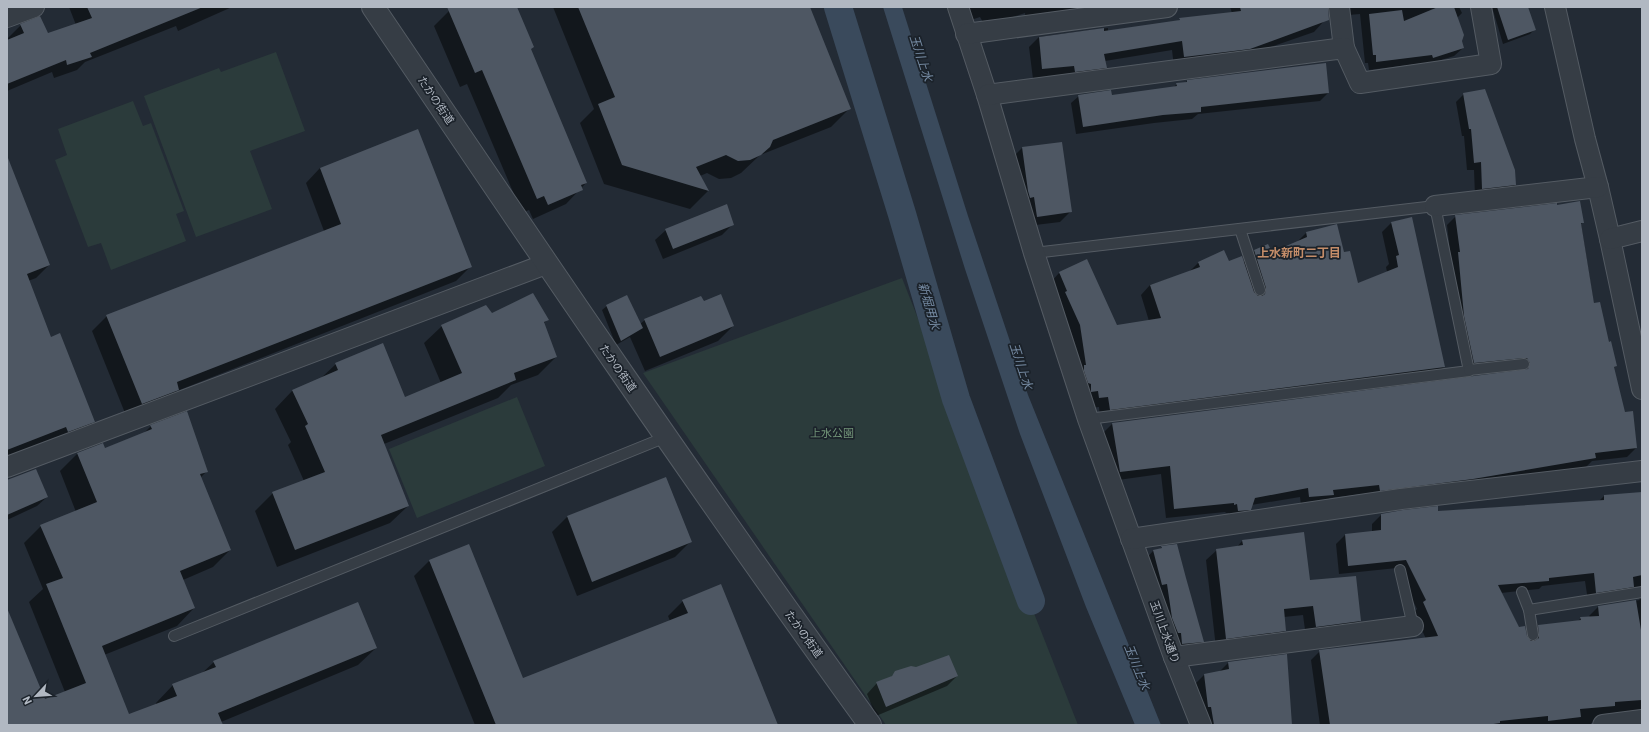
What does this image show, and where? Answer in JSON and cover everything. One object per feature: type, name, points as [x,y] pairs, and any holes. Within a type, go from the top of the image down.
[{"type":"street","points":[[7,17],[34,7]]},
{"type":"street","name":"たかの街道","points":[[373,7],[546,264],[768,584],[870,725]]},
{"type":"street","name":"玉川上水通り","points":[[958,7],[987,96],[1034,253],[1088,419],[1200,725]]},
{"type":"street","points":[[966,34],[1167,7]]},
{"type":"street","points":[[1339,7],[1344,48],[1360,84],[1491,64],[1481,7]]},
{"type":"street","points":[[1555,7],[1585,139],[1610,239],[1642,389]]},
{"type":"street","points":[[987,96],[1344,48]]},
{"type":"street","points":[[1434,206],[1598,187]]},
{"type":"street","points":[[1610,239],[1642,231]]},
{"type":"street","points":[[7,467],[546,264]]},
{"type":"street","points":[[1131,539],[1401,499],[1642,471]]},
{"type":"street","points":[[1174,657],[1413,626]]},
{"type":"street","points":[[1603,725],[1642,720]]},
{"type":"lane","points":[[1034,253],[1434,206],[1469,370]]},
{"type":"lane","points":[[1240,229],[1260,290]]},
{"type":"lane","points":[[1088,419],[1524,364]]},
{"type":"lane","points":[[174,636],[666,437]]},
{"type":"lane","points":[[1400,570],[1413,626]]},
{"type":"lane","points":[[1522,592],[1529,610],[1532,635]]},
{"type":"lane","points":[[1529,610],[1642,592]]},
{"type":"green space","points":[[276,52],[305,131],[250,151],[272,209],[196,237],[144,96],[219,68],[221,72]]},
{"type":"green space","points":[[133,101],[143,126],[151,123],[184,211],[176,214],[186,241],[111,270],[101,243],[88,247],[55,160],[67,155],[58,129]]},
{"type":"green space","name":"上水公園","points":[[902,278],[1078,725],[886,725],[643,373]]},
{"type":"green space","points":[[517,397],[545,466],[417,518],[389,449]]},
{"type":"water","name":"玉川上水","points":[[883,7],[902,7],[968,216],[1028,395],[1161,725],[1135,725],[1086,607],[1020,434],[965,269]]},
{"type":"building","points":[[87,7],[203,7],[90,53],[92,57],[67,65],[66,60],[7,84],[7,40],[24,33],[20,24],[40,16],[48,33],[92,18]]},
{"type":"building","points":[[447,7],[517,7],[534,47],[531,49],[587,183],[581,185],[583,190],[548,205],[544,196],[537,199],[482,70],[475,73]]},
{"type":"building","points":[[578,7],[810,7],[851,109],[773,140],[770,147],[761,155],[750,160],[738,161],[726,155],[696,167],[709,191],[622,165],[598,104],[615,97]]},
{"type":"building","points":[[1240,7],[1328,7],[1329,20],[1250,49],[1184,57],[1182,41],[1104,54],[1107,68],[1075,72],[1074,66],[1042,69],[1039,37],[1104,28],[1104,31],[1180,20],[1179,18],[1241,11]]},
{"type":"building","points":[[1438,7],[1454,7],[1464,35],[1462,41],[1464,48],[1433,58],[1432,55],[1376,62],[1376,55],[1373,55],[1369,14],[1402,10],[1404,21]]},
{"type":"building","points":[[1497,7],[1528,7],[1536,30],[1508,40]]},
{"type":"building","points":[[1326,63],[1329,93],[1201,107],[1201,112],[1163,115],[1083,127],[1078,95],[1111,90],[1112,95],[1177,86],[1176,83],[1187,82],[1187,80]]},
{"type":"building","points":[[1485,89],[1515,170],[1516,185],[1482,189],[1481,162],[1474,163],[1471,129],[1469,129],[1463,93]]},
{"type":"building","points":[[418,129],[472,267],[177,382],[179,390],[142,404],[106,315],[341,224],[320,168]]},
{"type":"building","points":[[1062,142],[1072,212],[1037,217],[1034,197],[1030,198],[1028,191],[1022,147]]},
{"type":"building","points":[[7,158],[50,265],[27,274],[51,337],[60,333],[95,422],[68,432],[66,427],[7,450]]},
{"type":"building","points":[[1580,201],[1584,223],[1581,223],[1594,303],[1600,302],[1609,342],[1611,341],[1617,366],[1614,367],[1625,412],[1633,411],[1637,448],[1595,453],[1596,458],[1473,479],[1380,491],[1379,485],[1333,490],[1334,495],[1309,497],[1308,488],[1255,498],[1251,510],[1238,511],[1237,504],[1234,505],[1234,503],[1174,509],[1170,466],[1120,472],[1112,423],[1528,369],[1530,363],[1527,358],[1474,363],[1464,316],[1458,252],[1460,252],[1455,215],[1557,203],[1557,205]]},
{"type":"building","points":[[727,204],[734,225],[673,249],[665,229]]},
{"type":"building","points":[[1412,217],[1445,367],[1110,410],[1108,397],[1099,398],[1098,391],[1091,392],[1091,384],[1088,383],[1084,371],[1084,365],[1086,365],[1080,325],[1065,292],[1067,291],[1059,272],[1087,259],[1117,325],[1161,318],[1150,285],[1200,267],[1198,262],[1224,250],[1229,261],[1242,256],[1254,292],[1258,296],[1262,296],[1265,294],[1266,288],[1254,250],[1268,244],[1272,252],[1307,237],[1306,232],[1337,224],[1344,252],[1350,251],[1358,283],[1398,267],[1396,256],[1399,255],[1391,222]]},
{"type":"building","points":[[533,293],[549,320],[544,322],[557,357],[514,373],[516,380],[381,435],[409,506],[295,550],[272,492],[325,472],[305,426],[308,424],[292,390],[338,370],[335,363],[383,343],[405,397],[462,373],[441,325],[486,305],[492,313]]},
{"type":"building","points":[[721,294],[734,326],[660,357],[644,319],[701,296],[704,301]]},
{"type":"building","points":[[627,295],[643,328],[621,341],[606,305]]},
{"type":"building","points":[[187,411],[208,472],[200,474],[231,550],[180,571],[195,608],[102,646],[129,714],[177,696],[172,684],[216,667],[213,661],[358,602],[377,648],[218,713],[223,725],[7,725],[7,608],[45,699],[86,683],[46,584],[63,578],[40,525],[97,502],[77,453],[103,443],[105,448],[152,429],[150,425]]},
{"type":"building","points":[[36,469],[48,497],[7,515],[7,480]]},
{"type":"building","points":[[666,477],[692,542],[592,582],[567,516]]},
{"type":"building","points":[[1642,492],[1642,575],[1633,577],[1634,587],[1596,593],[1594,573],[1549,578],[1549,581],[1498,585],[1519,627],[1525,626],[1527,636],[1531,641],[1539,638],[1538,625],[1581,620],[1580,617],[1599,616],[1598,606],[1636,600],[1642,636],[1642,700],[1615,702],[1615,706],[1580,709],[1581,717],[1548,721],[1548,716],[1500,721],[1500,723],[1487,725],[1330,725],[1319,650],[1438,636],[1423,602],[1426,600],[1406,560],[1348,566],[1345,534],[1381,530],[1381,514],[1403,510],[1438,506],[1438,511],[1604,500],[1604,495]]},
{"type":"building","points":[[1304,532],[1310,580],[1356,576],[1361,621],[1316,627],[1313,606],[1284,609],[1286,631],[1226,639],[1216,549],[1243,545],[1242,540]]},
{"type":"building","points":[[469,544],[523,678],[688,613],[682,600],[721,584],[778,725],[496,725],[429,560]]},
{"type":"building","points":[[1177,544],[1204,642],[1182,644],[1181,633],[1178,633],[1172,618],[1167,584],[1162,585],[1153,550],[1162,548],[1161,546]]},
{"type":"building","points":[[1287,654],[1292,725],[1214,725],[1211,707],[1208,707],[1204,674],[1229,669],[1228,662]]},
{"type":"building","points":[[949,655],[958,676],[886,707],[876,682],[892,676],[895,671],[911,666],[916,667]]},
{"type":"waterway","name":"新堀用水","points":[[838,7],[902,214],[956,399],[1031,601]]},
{"type":"district","name":"上水新町二丁目","points":[[1299,253]]}]
